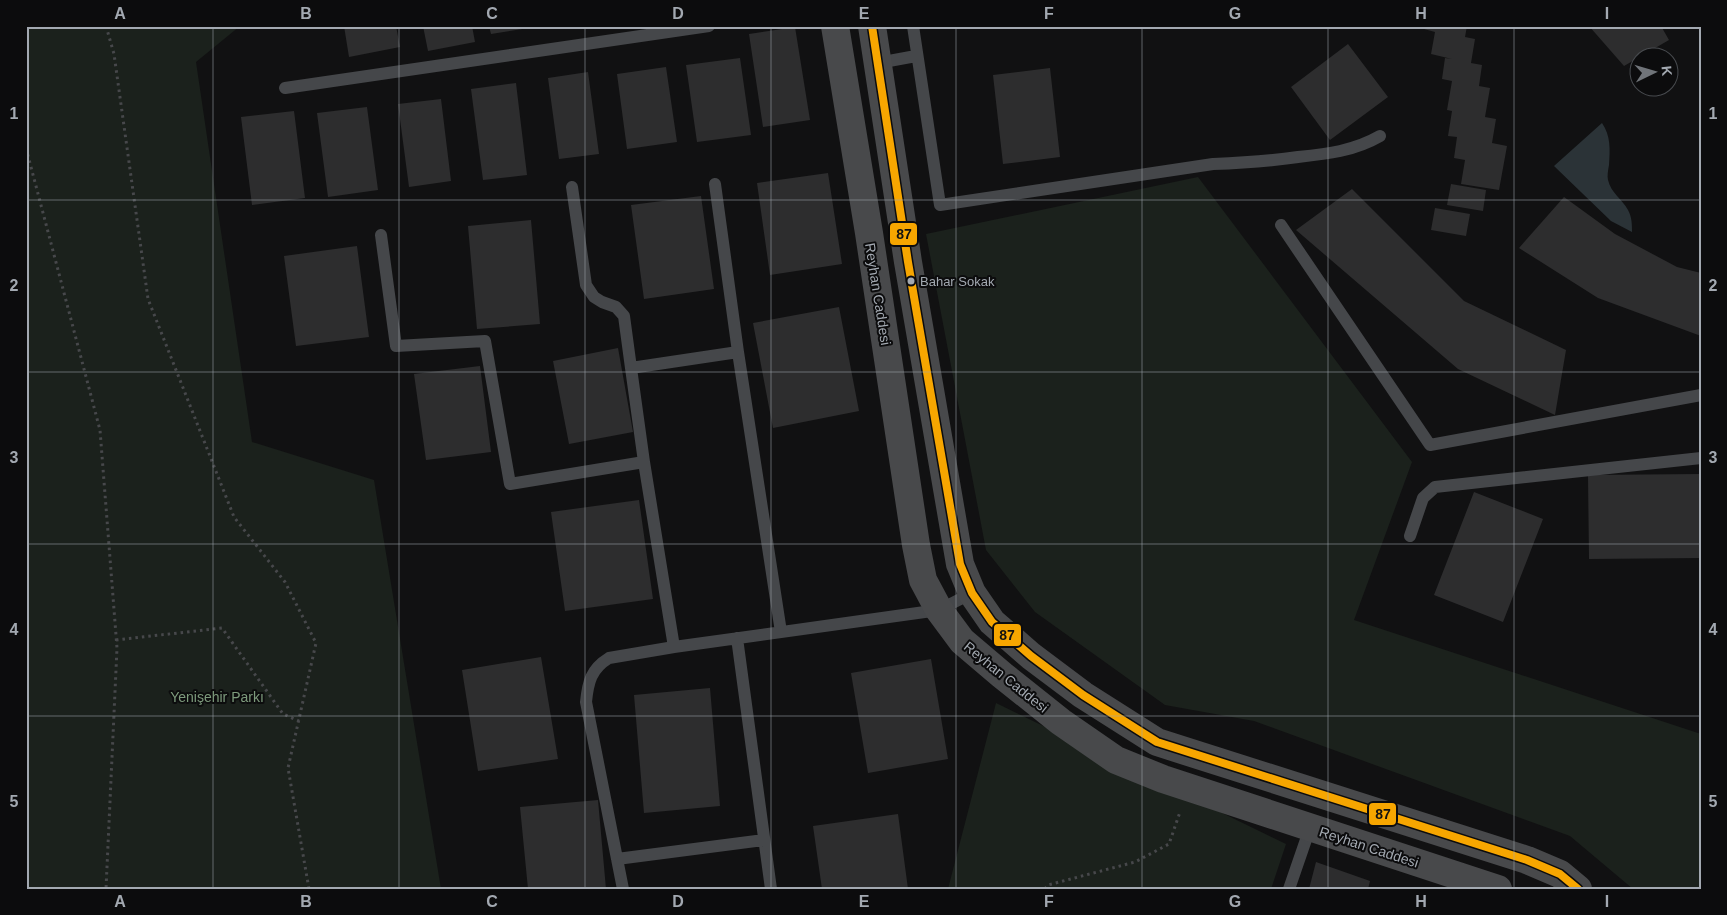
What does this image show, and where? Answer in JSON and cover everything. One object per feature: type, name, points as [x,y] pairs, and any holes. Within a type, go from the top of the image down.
[{"type":"main road","name":"Reyhan Caddesi","points":[[835,26],[923,580],[939,610],[962,641],[1069,727],[1116,760],[1188,788],[1498,889]]},
{"type":"main road","points":[[872,26],[908,262],[960,564],[972,593],[992,622],[1030,656],[1083,695],[1157,742],[1527,860],[1560,874],[1578,889]]},
{"type":"lane","points":[[285,88],[651,31],[709,26]]},
{"type":"lane","points":[[913,26],[916,56],[940,205],[1213,164],[1258,162],[1335,153],[1365,144],[1380,136]]},
{"type":"lane","points":[[878,63],[916,56]]},
{"type":"lane","points":[[715,184],[738,352],[781,632]]},
{"type":"lane","points":[[572,187],[586,285],[594,297],[616,307],[624,316],[644,462],[674,647]]},
{"type":"lane","points":[[1281,225],[1430,445],[1701,396]]},
{"type":"lane","points":[[381,235],[396,346],[485,341],[510,484],[644,462]]},
{"type":"lane","points":[[631,368],[738,352]]},
{"type":"lane","points":[[1410,536],[1423,498],[1435,487],[1701,458]]},
{"type":"lane","points":[[623,889],[586,702],[592,673],[602,663],[609,658],[674,647],[939,610],[972,593]]},
{"type":"lane","points":[[737,638],[771,889]]},
{"type":"lane","points":[[1289,889],[1310,828]]},
{"type":"lane","points":[[618,859],[764,840]]},
{"type":"path","points":[[106,26],[114,54],[148,299],[234,517],[285,582],[316,643],[288,768],[309,889]]},
{"type":"path","points":[[26,148],[100,430],[116,640],[106,889]]},
{"type":"path","points":[[116,640],[222,628],[283,714],[299,721]]},
{"type":"path","points":[[1045,889],[1048,885],[1135,862],[1169,844],[1188,788]]},
{"type":"green space","name":"Yenişehir Parkı","points":[[26,26],[240,26],[196,62],[252,442],[374,480],[441,889],[26,889]]},
{"type":"green space","points":[[1198,177],[1412,462],[1354,620],[1701,734],[1701,889],[1633,889],[1570,836],[1254,721],[1165,705],[1035,612],[986,550],[926,234]]},
{"type":"green space","points":[[996,703],[1286,844],[1271,889],[948,889]]},
{"type":"shaded area","points":[[1602,123],[1609,143],[1608,180],[1612,189],[1626,206],[1632,221],[1632,232],[1611,221],[1554,166]]},
{"type":"building","points":[[344,26],[396,26],[400,47],[349,57]]},
{"type":"building","points":[[423,26],[472,26],[475,42],[428,51]]},
{"type":"building","points":[[489,26],[535,26],[535,27],[491,34]]},
{"type":"building","points":[[1424,26],[1467,26],[1465,37],[1475,39],[1471,63],[1482,65],[1479,86],[1490,88],[1485,117],[1496,119],[1492,143],[1507,146],[1499,190],[1461,184],[1465,160],[1454,158],[1457,137],[1448,136],[1452,111],[1447,110],[1452,81],[1442,79],[1445,58],[1452,59],[1431,54],[1435,32],[1424,29]]},
{"type":"building","points":[[1589,26],[1661,26],[1669,40],[1655,48],[1630,48],[1630,63],[1624,66]]},
{"type":"building","points":[[795,27],[810,120],[763,127],[749,34]]},
{"type":"building","points":[[1348,44],[1388,97],[1330,140],[1291,87]]},
{"type":"building","points":[[740,58],[751,135],[697,142],[686,65]]},
{"type":"building","points":[[666,67],[677,142],[627,149],[617,74]]},
{"type":"building","points":[[1050,68],[1060,157],[1003,164],[993,75]]},
{"type":"building","points":[[588,72],[599,154],[559,159],[548,78]]},
{"type":"building","points":[[516,83],[527,175],[483,180],[471,89]]},
{"type":"building","points":[[441,99],[451,181],[409,187],[398,104]]},
{"type":"building","points":[[367,107],[378,190],[328,197],[317,113]]},
{"type":"building","points":[[294,111],[305,198],[252,205],[241,117]]},
{"type":"building","points":[[828,173],[842,264],[770,275],[757,183]]},
{"type":"building","points":[[1451,184],[1486,190],[1483,211],[1447,205]]},
{"type":"building","points":[[1352,189],[1464,301],[1566,350],[1555,415],[1458,369],[1296,230]]},
{"type":"building","points":[[701,196],[714,289],[644,299],[631,205]]},
{"type":"building","points":[[1564,197],[1615,234],[1677,267],[1701,273],[1701,336],[1598,298],[1519,248]]},
{"type":"building","points":[[1435,208],[1470,214],[1466,236],[1431,230]]},
{"type":"building","points":[[531,220],[540,324],[477,329],[468,226]]},
{"type":"building","points":[[357,246],[369,337],[296,346],[284,256]]},
{"type":"building","points":[[839,307],[859,411],[773,428],[753,323]]},
{"type":"building","points":[[618,348],[633,432],[569,444],[553,361]]},
{"type":"building","points":[[480,366],[491,452],[426,460],[414,374]]},
{"type":"building","points":[[1701,474],[1701,558],[1589,559],[1588,475]]},
{"type":"building","points":[[1474,492],[1543,519],[1503,622],[1434,595]]},
{"type":"building","points":[[639,500],[653,599],[565,611],[551,512]]},
{"type":"building","points":[[541,657],[558,759],[478,771],[462,670]]},
{"type":"building","points":[[931,659],[948,759],[868,773],[851,673]]},
{"type":"building","points":[[710,688],[720,806],[644,813],[634,695]]},
{"type":"building","points":[[598,800],[606,889],[528,889],[520,807]]},
{"type":"building","points":[[898,814],[908,889],[822,889],[813,826]]},
{"type":"building","points":[[1316,862],[1370,881],[1368,889],[1309,889]]},
{"type":"transit line","name":"87","points":[[872,26],[908,262],[960,564],[972,593],[992,622],[1031,656],[1083,695],[1157,742],[1527,860],[1560,874],[1578,889]]},
{"type":"place","name":"Bahar Sokak","points":[[911,281]]}]
